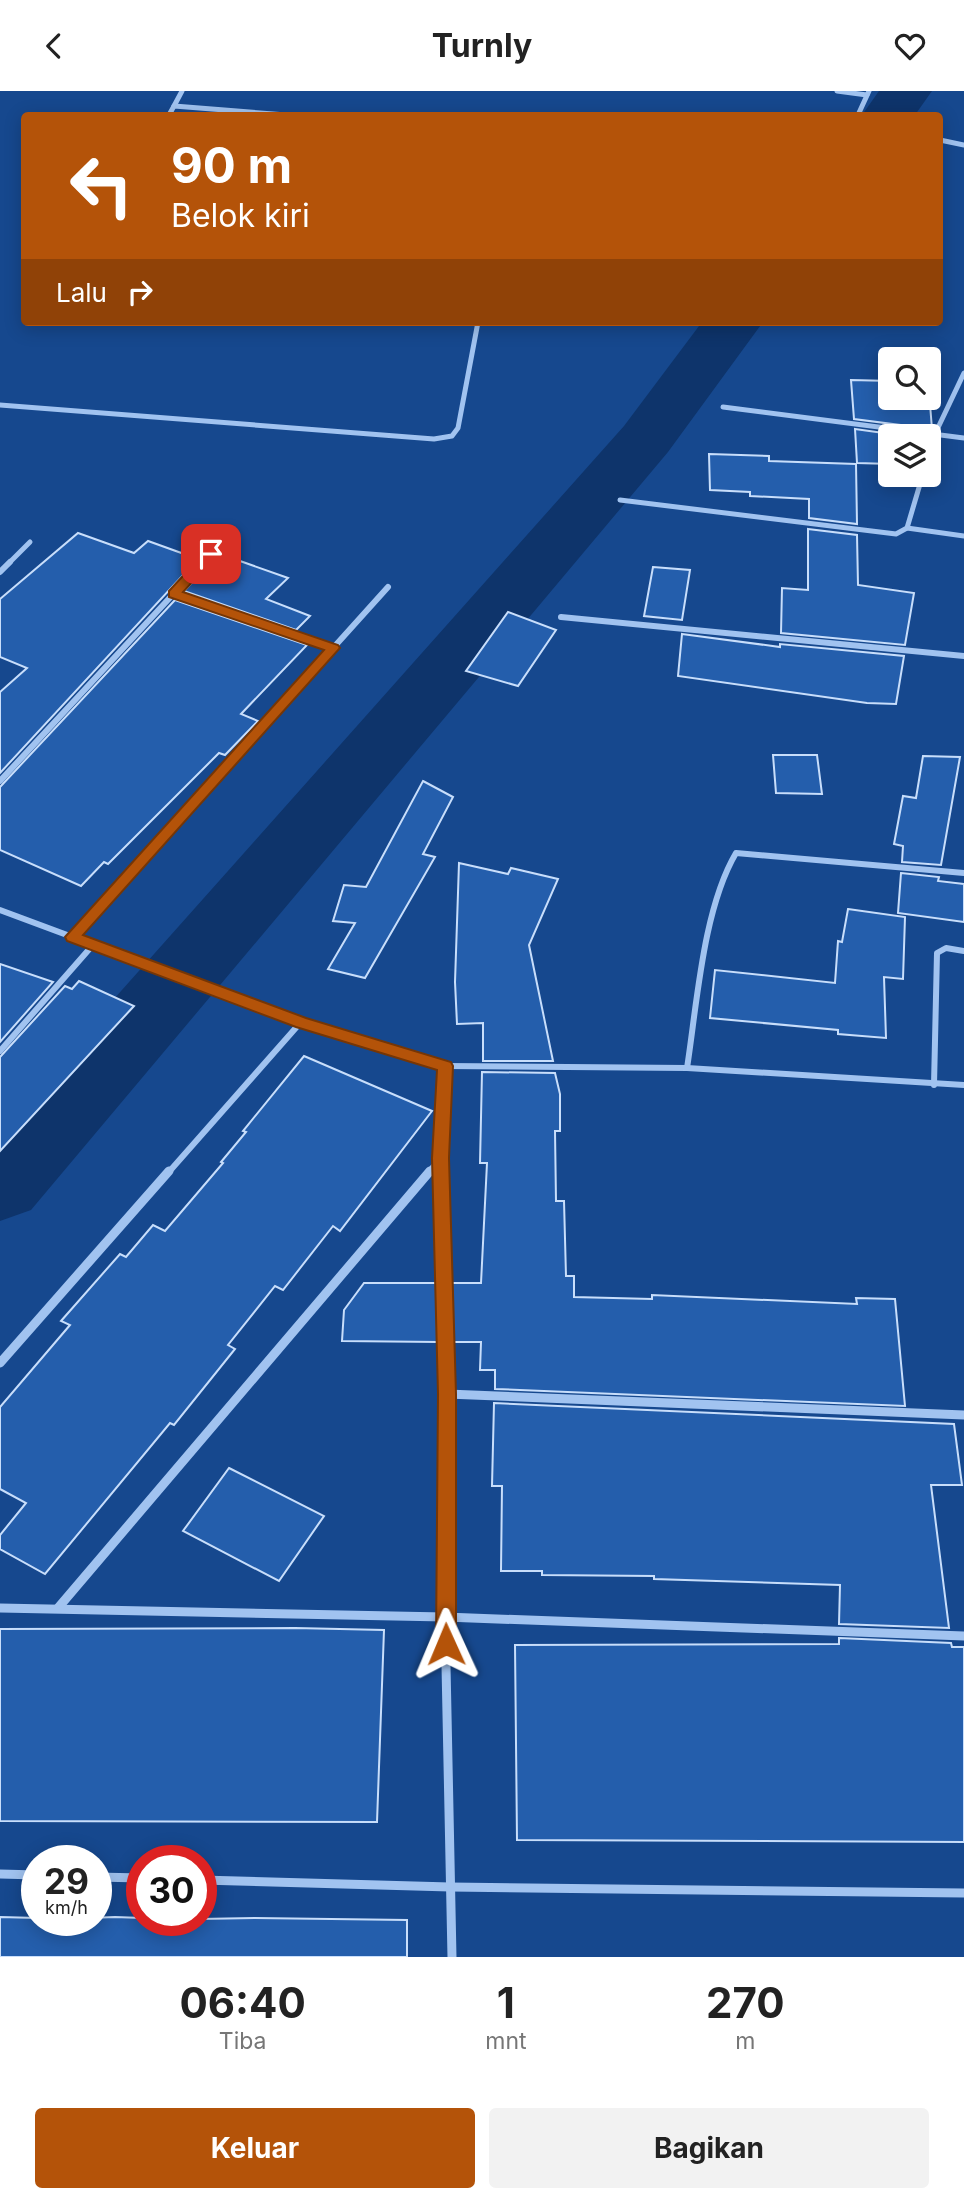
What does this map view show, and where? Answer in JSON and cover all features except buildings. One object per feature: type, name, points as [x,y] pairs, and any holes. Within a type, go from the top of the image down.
[{"type":"street","points":[[171,112],[182,91]]},
{"type":"street","points":[[837,91],[868,93],[859,112]]},
{"type":"street","points":[[174,106],[249,112]]},
{"type":"street","points":[[943,141],[964,145]]},
{"type":"street","points":[[0,405],[452,436],[458,428],[477,326]]},
{"type":"street","points":[[940,424],[964,373]]},
{"type":"street","points":[[723,407],[878,427]]},
{"type":"street","points":[[941,436],[964,438]]},
{"type":"street","points":[[620,500],[890,534],[901,533],[907,528],[919,487]]},
{"type":"street","points":[[907,528],[964,536]]},
{"type":"street","points":[[0,572],[30,542]]},
{"type":"street","points":[[0,781],[211,554]]},
{"type":"street","points":[[73,937],[388,587]]},
{"type":"street","points":[[174,594],[333,648]]},
{"type":"street","points":[[561,617],[964,656]]},
{"type":"street","points":[[687,1067],[712,923],[728,861],[736,853],[964,873]]},
{"type":"street","points":[[0,910],[301,1022],[445,1066],[687,1067],[964,1085]]},
{"type":"street","points":[[0,1051],[92,946]]},
{"type":"street","points":[[934,1085],[937,953],[946,948],[964,951]]},
{"type":"street","points":[[0,1363],[301,1022]]},
{"type":"street","points":[[445,1066],[440,1158],[447,1394],[445,1617],[452,1957]]},
{"type":"street","points":[[58,1608],[440,1158]]},
{"type":"street","points":[[447,1394],[964,1415]]},
{"type":"street","points":[[0,1608],[445,1617],[964,1636]]},
{"type":"street","points":[[0,1874],[21,1875]]},
{"type":"street","points":[[217,1880],[450,1887],[964,1893]]},
{"type":"waterway","points":[[890,112],[906,91]]},
{"type":"waterway","points":[[0,1186],[646,439],[730,326]]},
{"type":"route","points":[[211,554],[174,594],[333,648],[73,937],[301,1022],[445,1066],[440,1158],[447,1394],[446,1644]]}]
